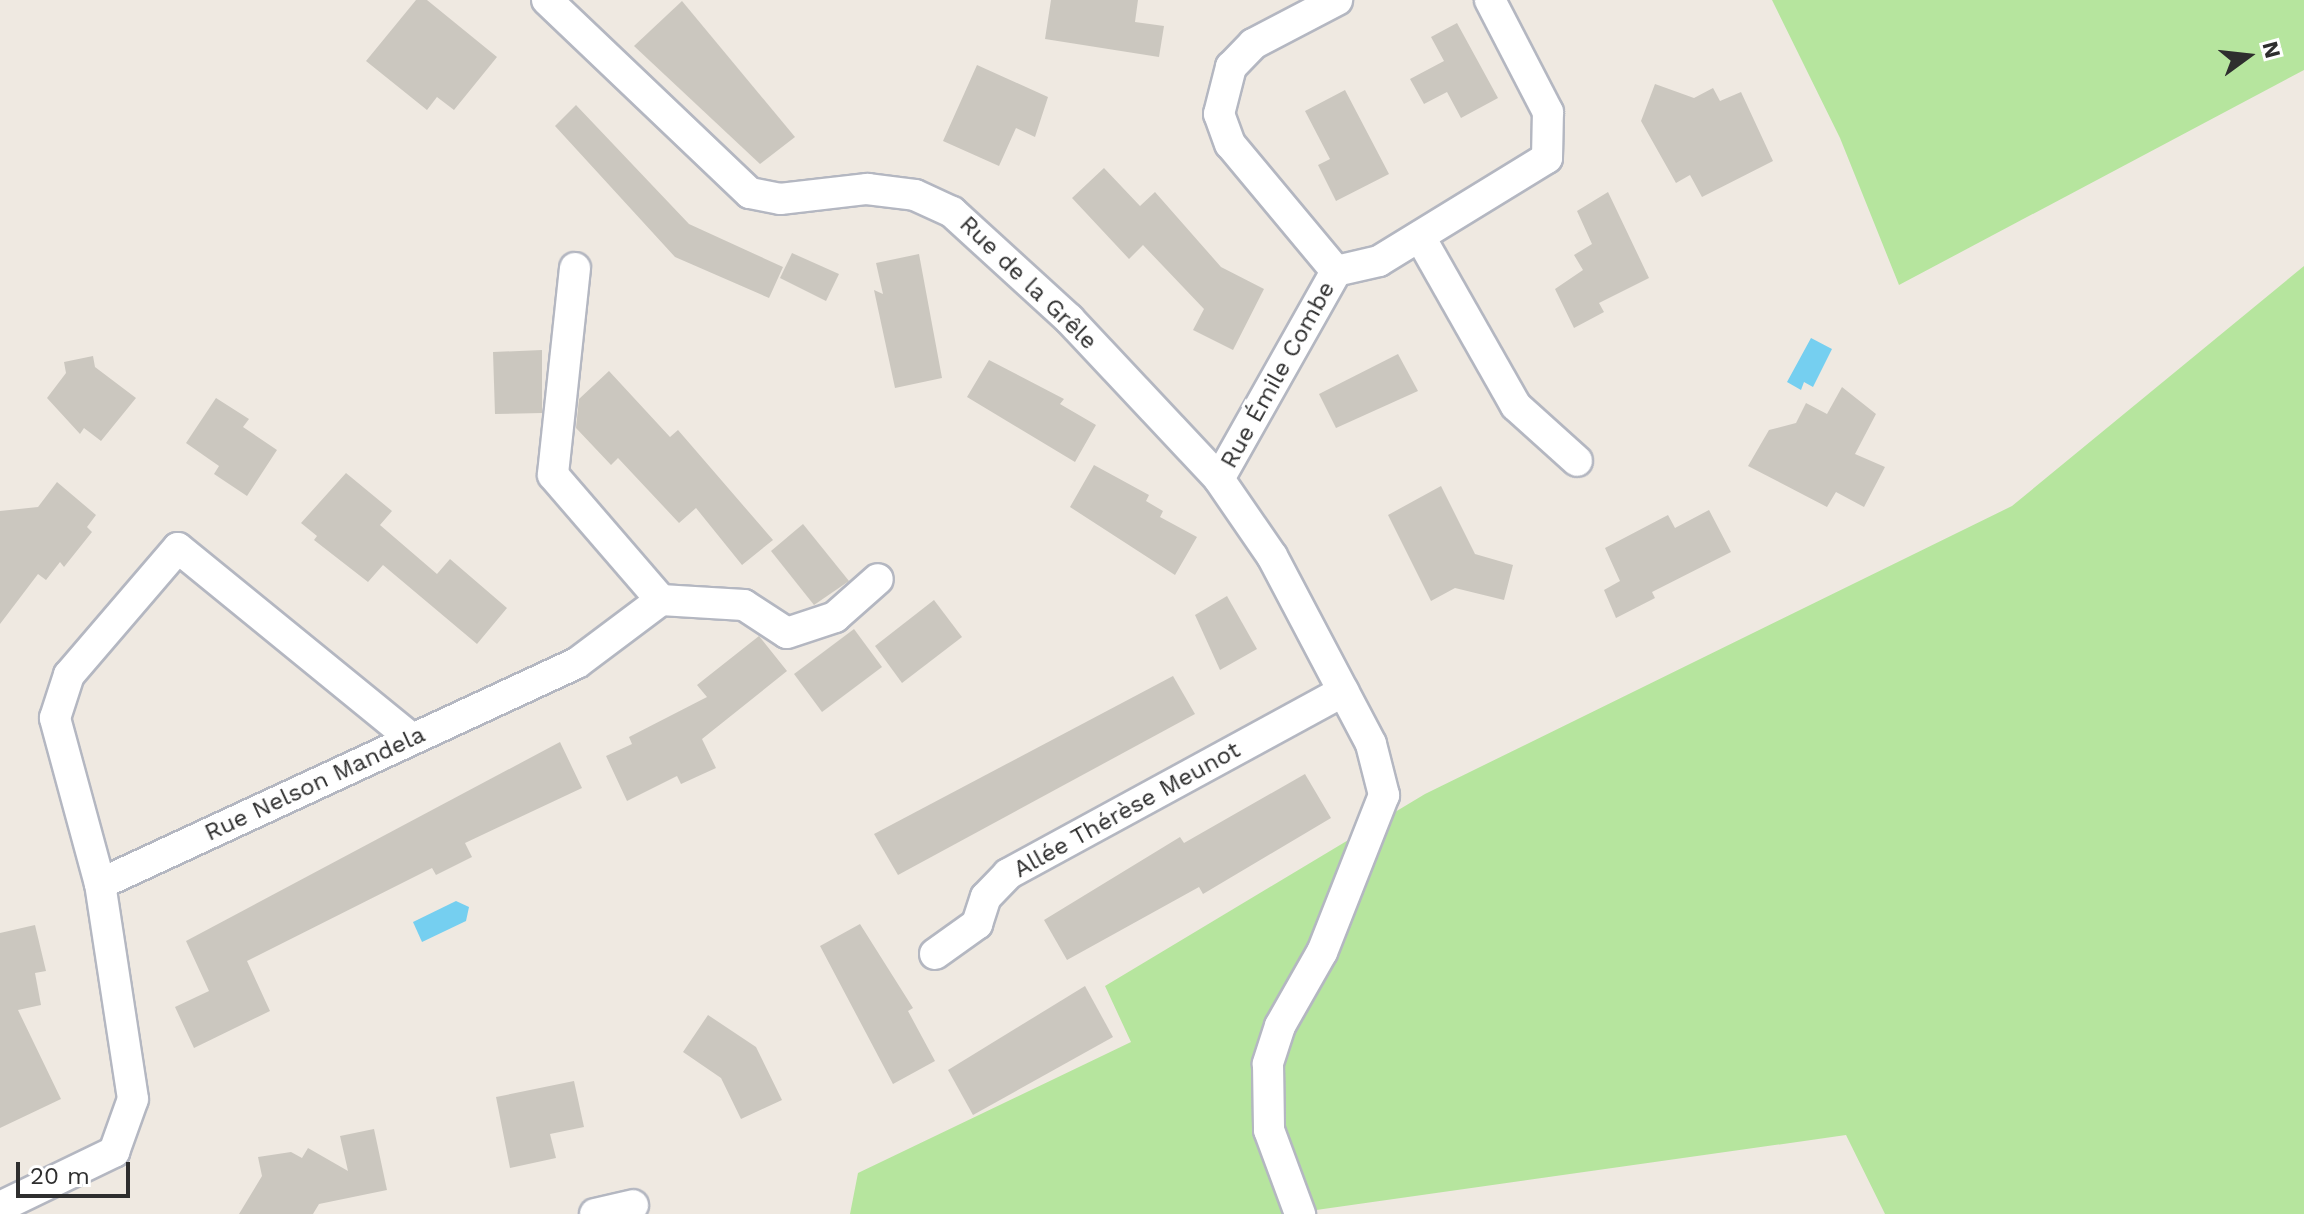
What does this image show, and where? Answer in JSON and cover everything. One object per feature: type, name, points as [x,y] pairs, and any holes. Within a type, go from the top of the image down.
[{"type":"street","name":"Rue de la Grêle","points":[[547,0],[750,193],[780,199],[867,189],[915,195],[952,212],[1069,319],[1219,479],[1288,585],[1371,744],[1384,795],[1322,952],[1280,1026],[1268,1064],[1269,1130],[1300,1214]]},
{"type":"street","name":"Rue Émile Combe","points":[[1336,271],[1230,144],[1219,114],[1231,67],[1253,44],[1337,0]]},
{"type":"street","name":"Rue Émile Combe","points":[[1219,479],[1336,271],[1379,261],[1547,158],[1548,112],[1490,0]]},
{"type":"street","points":[[1420,237],[1516,406],[1577,461]]},
{"type":"street","points":[[575,268],[553,475],[661,600],[744,605],[787,633],[835,617],[878,579]]},
{"type":"street","points":[[0,1207],[114,1152],[133,1099],[100,884],[55,718],[69,675],[178,548],[412,739]]},
{"type":"street","name":"Rue Nelson Mandela","points":[[100,884],[577,663],[661,600]]},
{"type":"street","name":"Allée Thérèse Meunot","points":[[935,954],[977,924],[986,897],[1008,874],[1343,691]]},
{"type":"street","points":[[595,1214],[633,1205]]},
{"type":"green space","points":[[1772,0],[2304,0],[2304,70],[1899,285],[1840,138]]},
{"type":"green space","points":[[2304,266],[2304,1214],[1885,1214],[1846,1135],[1288,1214],[850,1214],[858,1173],[1131,1042],[1105,986],[1425,794],[2012,506]]},
{"type":"water","points":[[1811,338],[1832,349],[1813,387],[1804,382],[1801,390],[1787,382]]},
{"type":"water","points":[[456,901],[469,907],[466,921],[422,942],[413,922]]},
{"type":"building","points":[[416,0],[427,0],[497,57],[454,110],[437,97],[427,110],[366,61]]},
{"type":"building","points":[[1051,0],[1138,0],[1135,22],[1164,26],[1159,57],[1045,39]]},
{"type":"building","points":[[682,1],[795,137],[760,164],[634,46]]},
{"type":"building","points":[[1457,23],[1498,98],[1461,118],[1447,92],[1424,104],[1410,79],[1444,61],[1431,37]]},
{"type":"building","points":[[977,65],[1048,97],[1035,137],[1016,128],[999,166],[943,141]]},
{"type":"building","points":[[1655,84],[1694,98],[1713,88],[1720,101],[1741,92],[1773,161],[1702,197],[1690,175],[1676,183],[1641,121]]},
{"type":"building","points":[[1345,90],[1389,174],[1336,201],[1318,165],[1330,159],[1305,111]]},
{"type":"building","points":[[576,105],[689,224],[783,267],[769,298],[675,257],[555,126]]},
{"type":"building","points":[[1104,168],[1140,206],[1155,192],[1221,267],[1264,289],[1233,350],[1193,330],[1204,309],[1143,245],[1129,259],[1072,198]]},
{"type":"building","points":[[1608,192],[1649,278],[1599,303],[1604,312],[1574,328],[1555,289],[1583,270],[1574,255],[1592,244],[1577,211]]},
{"type":"building","points":[[792,253],[839,274],[826,301],[780,278]]},
{"type":"building","points":[[919,254],[942,378],[895,388],[874,290],[883,294],[876,263]]},
{"type":"building","points":[[542,350],[542,413],[495,414],[493,352]]},
{"type":"building","points":[[1398,354],[1418,391],[1336,428],[1319,394]]},
{"type":"building","points":[[93,356],[95,367],[136,398],[101,441],[84,428],[80,434],[47,398],[66,373],[64,362]]},
{"type":"building","points":[[989,360],[1064,399],[1060,404],[1096,425],[1075,462],[967,397]]},
{"type":"building","points":[[609,371],[670,437],[678,430],[773,540],[742,565],[696,508],[679,523],[618,458],[611,465],[576,428],[579,399]]},
{"type":"building","points":[[1842,387],[1876,414],[1855,454],[1885,467],[1864,507],[1836,492],[1827,507],[1748,466],[1769,430],[1796,423],[1806,403],[1827,414]]},
{"type":"building","points":[[216,398],[249,419],[243,427],[277,450],[247,496],[214,474],[219,466],[186,443]]},
{"type":"building","points":[[1094,465],[1149,495],[1146,501],[1163,511],[1160,517],[1197,537],[1175,575],[1070,507]]},
{"type":"building","points":[[346,473],[392,511],[380,525],[437,574],[450,559],[507,608],[477,644],[383,565],[368,582],[314,540],[317,536],[301,523]]},
{"type":"building","points":[[57,482],[96,515],[87,527],[92,532],[64,567],[60,562],[46,580],[38,574],[0,624],[0,511],[38,507]]},
{"type":"building","points":[[1441,486],[1475,554],[1513,565],[1504,600],[1455,588],[1431,601],[1388,515]]},
{"type":"building","points":[[1709,510],[1731,552],[1652,592],[1655,598],[1616,618],[1604,590],[1620,581],[1605,548],[1668,515],[1675,528]]},
{"type":"building","points":[[803,524],[849,581],[814,605],[771,551]]},
{"type":"building","points":[[1227,596],[1257,649],[1220,670],[1195,615]]},
{"type":"building","points":[[934,600],[962,637],[902,683],[875,646]]},
{"type":"building","points":[[854,629],[882,667],[822,712],[794,674]]},
{"type":"building","points":[[759,636],[787,671],[702,739],[716,768],[681,784],[677,776],[627,801],[606,756],[632,744],[629,737],[707,697],[697,685]]},
{"type":"building","points":[[1173,676],[1195,714],[898,875],[874,834]]},
{"type":"building","points":[[560,742],[582,788],[465,843],[472,857],[436,875],[432,868],[247,961],[270,1011],[194,1048],[175,1007],[209,991],[186,941]]},
{"type":"building","points":[[1305,774],[1331,818],[1203,894],[1199,887],[1067,960],[1044,920],[1180,837],[1184,843]]},
{"type":"building","points":[[860,924],[913,1008],[908,1011],[935,1061],[893,1084],[820,946]]},
{"type":"building","points":[[35,925],[46,971],[35,973],[41,1005],[18,1010],[61,1099],[0,1128],[0,933]]},
{"type":"building","points":[[1085,986],[1113,1037],[973,1115],[948,1070]]},
{"type":"building","points":[[708,1015],[756,1047],[782,1100],[741,1119],[721,1078],[683,1052]]},
{"type":"building","points":[[574,1081],[584,1127],[550,1134],[556,1158],[510,1168],[496,1097]]},
{"type":"building","points":[[374,1129],[387,1190],[319,1204],[313,1214],[239,1214],[262,1176],[258,1157],[291,1152],[302,1158],[308,1148],[348,1171],[340,1136]]}]
